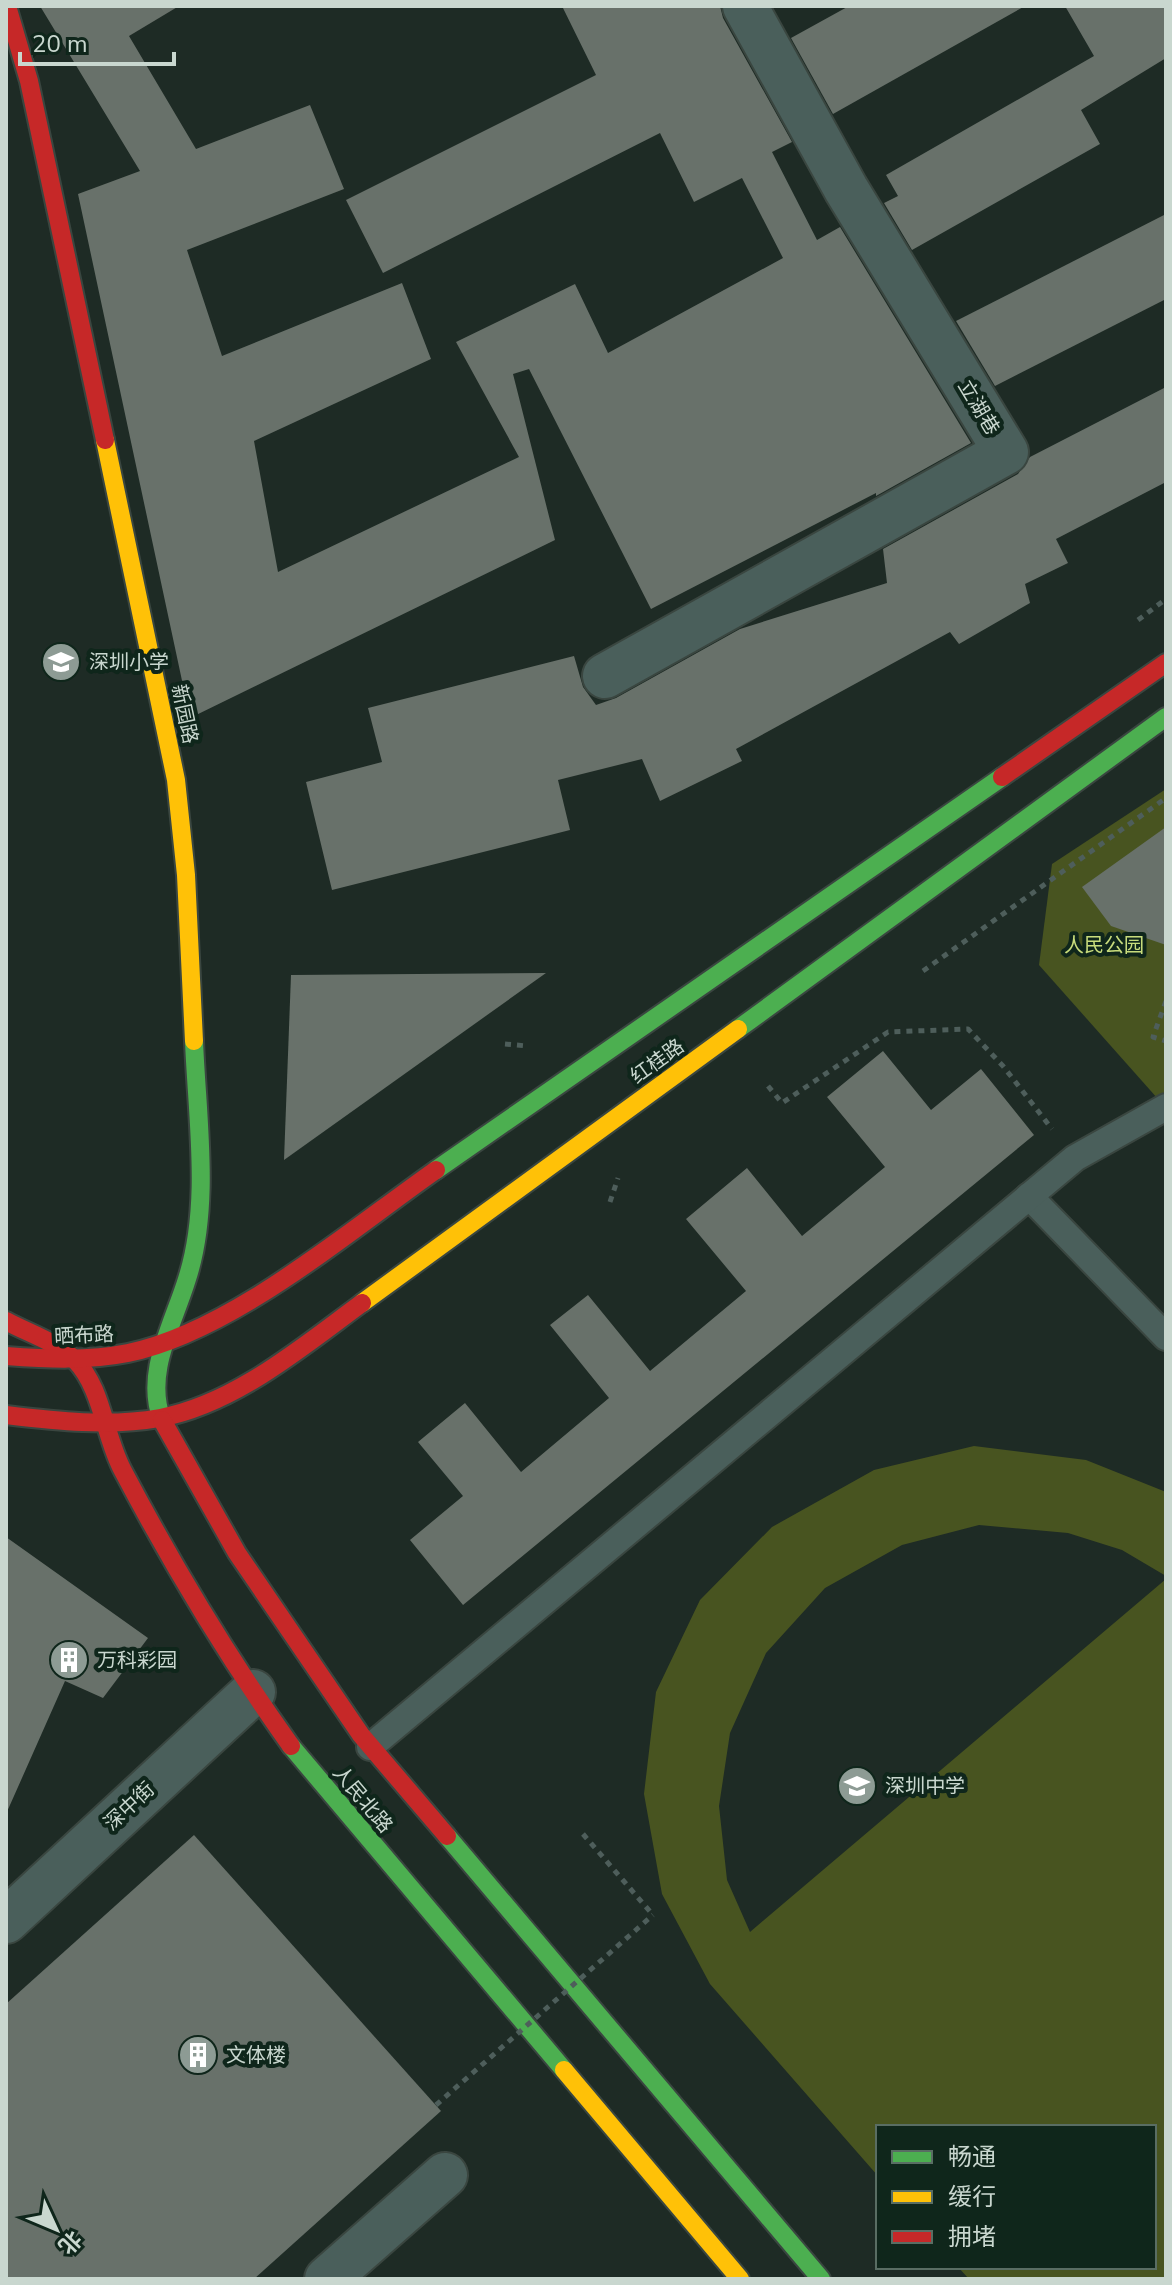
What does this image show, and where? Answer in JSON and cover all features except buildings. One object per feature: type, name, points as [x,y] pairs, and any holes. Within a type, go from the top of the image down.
[{"type":"main road","name":"新园路","points":[[7,6],[29,81],[176,780],[186,875],[200,1189],[189,1275],[164,1346]]},
{"type":"main road","points":[[1116,698],[1166,642]]},
{"type":"main road","name":"红桂路","points":[[164,1346],[198,1331],[277,1282],[1166,663]]},
{"type":"main road","name":"红桂路","points":[[161,1418],[257,1376],[331,1326],[1145,732],[1166,720]]},
{"type":"main road","points":[[6,1321],[74,1360]]},
{"type":"main road","name":"晒布路","points":[[6,1356],[74,1360],[164,1346]]},
{"type":"main road","name":"人民北路","points":[[164,1346],[155,1395],[161,1418],[244,1564],[370,1747],[821,2279]]},
{"type":"main road","name":"人民北路","points":[[74,1360],[91,1388],[119,1463],[183,1579],[253,1692],[322,1785],[740,2279]]},
{"type":"main road","points":[[6,1415],[102,1421],[161,1418]]},
{"type":"street","name":"立湖巷","points":[[605,676],[1006,452],[846,189],[745,6]]},
{"type":"street","name":"深中街","points":[[6,1921],[253,1692]]},
{"type":"street","points":[[327,2279],[445,2175]]},
{"type":"lane","points":[[370,1747],[1075,1158],[1166,1107]]},
{"type":"lane","points":[[1029,1196],[1166,1337]]},
{"type":"path","points":[[923,971],[1166,798]]},
{"type":"path","points":[[1166,1001],[1153,1037],[1166,1041]]},
{"type":"path","points":[[768,1086],[782,1103],[888,1032],[968,1029],[1003,1066],[1075,1158]]},
{"type":"path","points":[[436,2105],[653,1915],[583,1834]]},
{"type":"green space","name":"人民公园","points":[[1166,789],[1166,1108],[1039,965],[1052,864]]},
{"type":"green space","points":[[974,1446],[1086,1460],[1166,1492],[1166,1576],[1122,1550],[1068,1533],[979,1525],[902,1545],[825,1588],[766,1653],[730,1733],[719,1806],[727,1880],[750,1932],[1166,1579],[1166,2279],[969,2279],[960,2269],[1156,2269],[1156,2125],[876,2125],[876,2174],[710,1984],[662,1894],[644,1794],[656,1692],[700,1600],[772,1527],[874,1470]]},
{"type":"traffic: fast","points":[[738,1029],[1166,717]]},
{"type":"traffic: fast","points":[[436,1170],[1002,777]]},
{"type":"traffic: fast","points":[[162,1420],[157,1402],[158,1367],[187,1279],[199,1221],[201,1161],[194,1041]]},
{"type":"traffic: fast","points":[[291,1746],[564,2070]]},
{"type":"traffic: fast","points":[[447,1836],[821,2279]]},
{"type":"traffic: slow","points":[[105,440],[176,780],[186,875],[194,1041]]},
{"type":"traffic: slow","points":[[362,1303],[738,1029]]},
{"type":"traffic: slow","points":[[564,2070],[740,2279]]},
{"type":"traffic: jam","points":[[7,6],[29,81],[105,440]]},
{"type":"traffic: jam","points":[[1002,777],[1166,663]]},
{"type":"traffic: jam","points":[[6,1356],[98,1357],[128,1353],[167,1342],[248,1302],[436,1170]]},
{"type":"traffic: jam","points":[[6,1415],[102,1423],[141,1421],[188,1411],[267,1372],[362,1303]]},
{"type":"traffic: jam","points":[[6,1321],[60,1348],[84,1372],[92,1385],[117,1457],[142,1506],[223,1645],[291,1746]]},
{"type":"traffic: jam","points":[[162,1420],[237,1553],[361,1735],[447,1836]]},
{"type":"place","name":"深圳小学","points":[[61,662]]},
{"type":"place","name":"万科彩园","points":[[69,1660]]},
{"type":"place","name":"深圳中学","points":[[857,1786]]},
{"type":"place","name":"文体楼","points":[[198,2055]]}]
